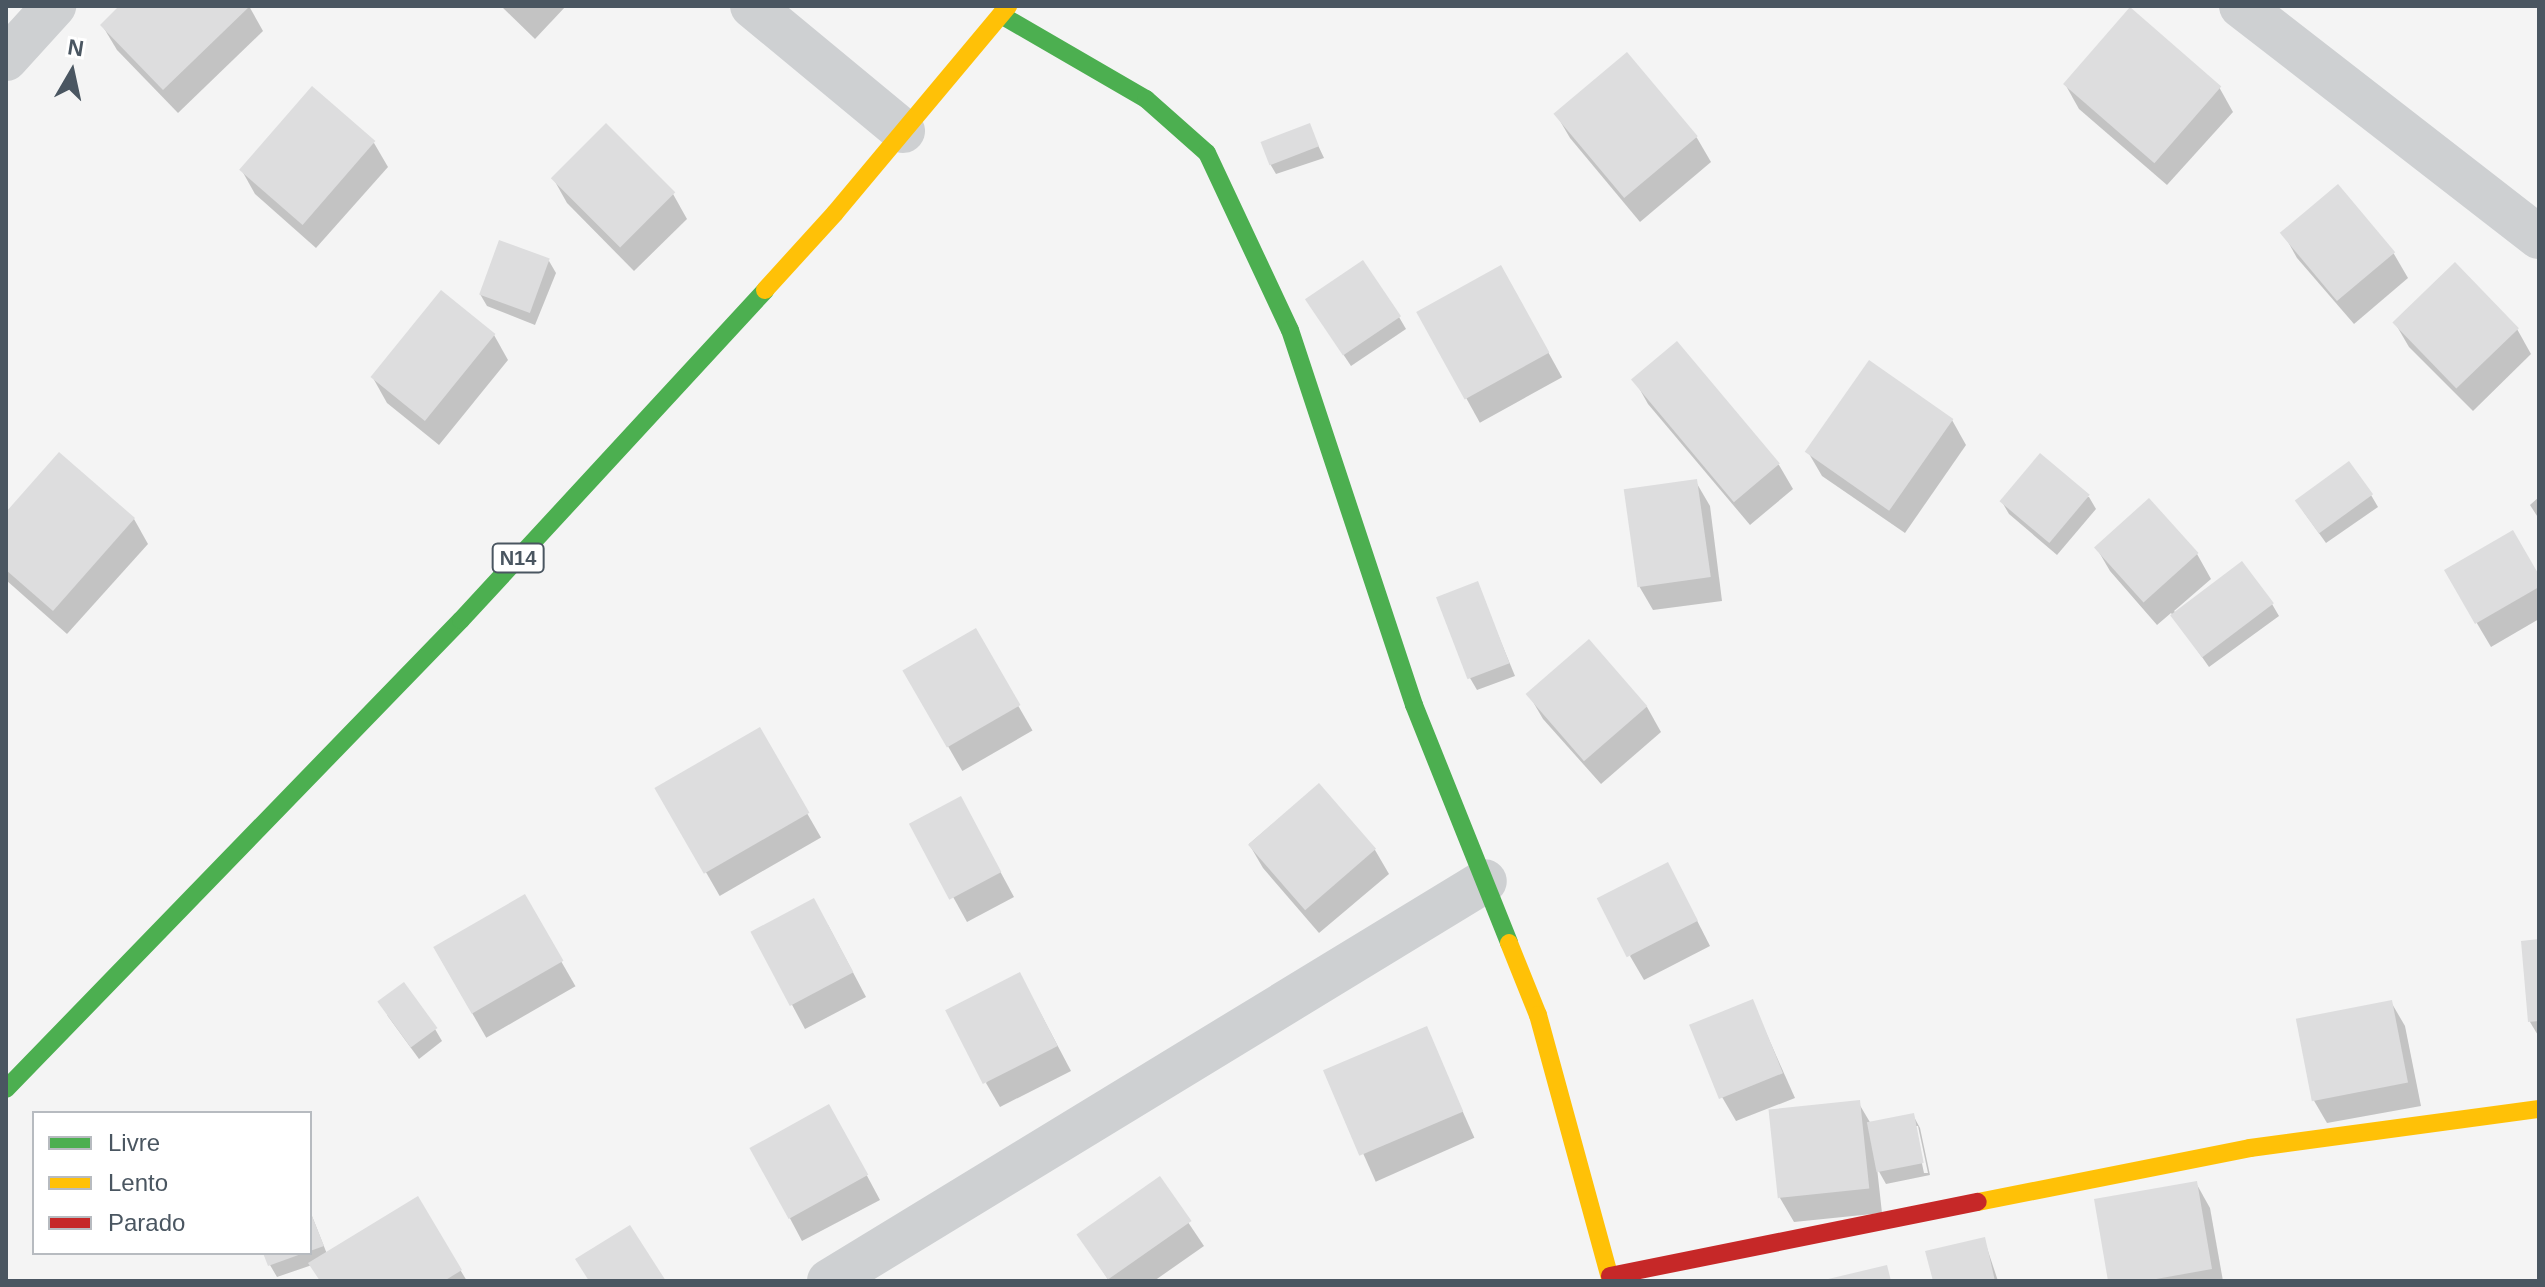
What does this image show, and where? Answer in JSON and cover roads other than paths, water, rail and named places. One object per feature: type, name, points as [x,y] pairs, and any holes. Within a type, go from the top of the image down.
[{"type":"street","points":[[6,59],[54,6]]},
{"type":"street","points":[[752,6],[903,131]]},
{"type":"street","points":[[2241,6],[2539,237]]},
{"type":"street","points":[[1004,10],[1146,99],[1207,153],[1290,330],[1414,705],[1538,1015],[1610,1279],[2250,1148],[2539,1109]]},
{"type":"street","name":"N14","points":[[6,1089],[461,620],[835,213],[1004,10]]},
{"type":"street","points":[[829,1281],[1485,881]]}]
